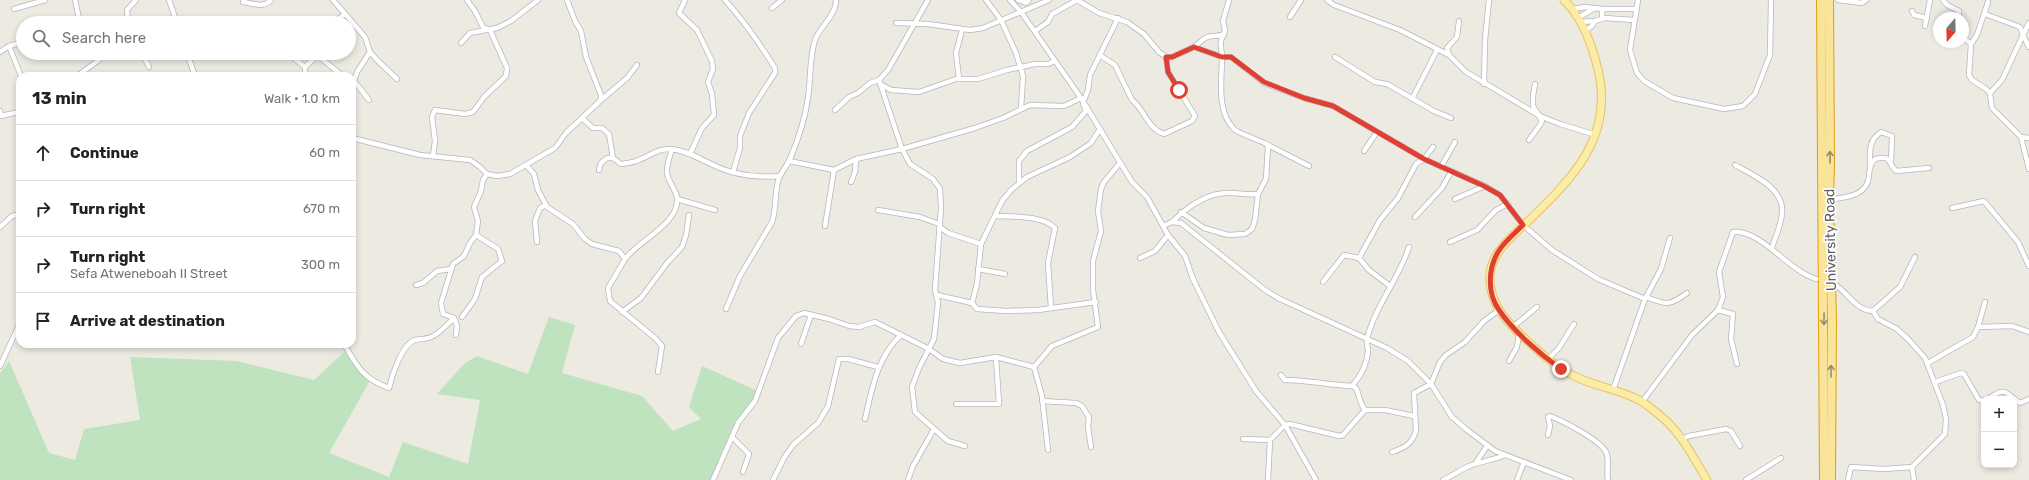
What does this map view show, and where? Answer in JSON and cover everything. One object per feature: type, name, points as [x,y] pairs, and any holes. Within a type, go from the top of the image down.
[{"type":"highway","name":"University Road","points":[[1821,0],[1825,25],[1830,163],[1829,200],[1832,321],[1831,480]]},
{"type":"highway","name":"University Road","points":[[1824,480],[1825,25],[1829,0]]},
{"type":"main road","points":[[1564,0],[1579,20],[1592,46],[1602,85],[1602,104],[1596,135],[1589,151],[1577,171],[1499,251],[1490,271],[1490,282],[1499,310],[1519,333],[1548,359],[1575,377],[1642,402],[1667,421],[1682,439],[1707,480]]},
{"type":"street","points":[[14,9],[45,0]]},
{"type":"street","points":[[75,0],[78,16]]},
{"type":"street","points":[[127,16],[127,10],[136,0]]},
{"type":"street","points":[[169,0],[175,16]]},
{"type":"street","points":[[243,2],[266,5],[271,0]]},
{"type":"street","points":[[333,0],[344,14]]},
{"type":"street","points":[[433,156],[435,141],[432,117],[435,110],[466,114],[473,112],[484,97],[506,76],[507,68],[490,30],[482,27],[468,0]]},
{"type":"street","points":[[461,43],[470,33],[490,30],[511,21],[538,0]]},
{"type":"street","points":[[567,0],[574,21],[580,31],[584,49],[601,95],[601,100]]},
{"type":"street","points":[[685,0],[679,13],[697,30],[712,61],[713,69],[708,82],[712,94],[714,115],[702,128],[690,154]]},
{"type":"street","points":[[725,0],[742,19],[775,68],[775,73],[749,113],[740,136],[740,148],[733,172]]},
{"type":"street","points":[[772,8],[782,0]]},
{"type":"street","points":[[726,309],[740,276],[772,222],[776,187],[780,176],[789,161],[803,124],[815,42],[820,30],[831,15],[836,0]]},
{"type":"street","points":[[879,82],[892,65],[928,0]]},
{"type":"street","points":[[986,0],[1001,20],[1009,35],[1020,67],[1023,78],[1021,109]]},
{"type":"street","points":[[1010,0],[1021,12],[1056,61],[1132,182],[1147,197],[1168,235],[1185,256],[1193,279],[1228,349],[1256,391],[1285,424],[1316,480]]},
{"type":"street","points":[[1018,0],[1026,3],[1029,0]]},
{"type":"street","points":[[896,23],[962,30],[983,28],[1049,0]]},
{"type":"street","points":[[1035,31],[1048,22],[1052,14],[1077,0],[1099,13],[1127,22],[1144,34],[1159,52],[1166,57],[1172,57],[1194,47],[1205,38],[1211,36],[1218,37],[1224,34]]},
{"type":"street","points":[[1229,0],[1222,21],[1225,30],[1219,44],[1222,57],[1220,74],[1221,93],[1226,114],[1234,129],[1309,166]]},
{"type":"street","points":[[1290,17],[1301,0]]},
{"type":"street","points":[[1327,0],[1334,5],[1400,30],[1449,55],[1466,72],[1540,116],[1596,135]]},
{"type":"street","points":[[1484,84],[1485,40],[1489,0]]},
{"type":"street","points":[[1638,0],[1630,50],[1637,73],[1644,81],[1673,98],[1724,108],[1743,106],[1755,94],[1770,55],[1771,0]]},
{"type":"street","points":[[1838,0],[1862,3],[1866,0]]},
{"type":"street","points":[[1926,26],[1930,0]]},
{"type":"street","points":[[1944,0],[1947,5],[1959,12]]},
{"type":"street","points":[[1987,1],[1985,14],[1977,35],[1971,44],[1969,75],[1990,93],[1992,108],[2021,137],[2029,169]]},
{"type":"street","points":[[1572,9],[1585,7],[1603,10],[1636,9]]},
{"type":"street","points":[[1579,20],[1592,8]]},
{"type":"street","points":[[1592,8],[1592,14],[1595,21]]},
{"type":"street","points":[[1603,10],[1602,16],[1604,18]]},
{"type":"street","points":[[1912,11],[1914,15],[1928,18]]},
{"type":"street","points":[[1985,14],[2020,27],[2029,47]]},
{"type":"street","points":[[789,161],[834,170],[856,159],[902,149],[975,128],[1003,118],[1021,109],[1039,104],[1064,106],[1082,101],[1088,90],[1090,74],[1101,56],[1118,18]]},
{"type":"street","points":[[1579,20],[1595,21],[1604,18],[1634,20]]},
{"type":"street","points":[[1449,55],[1447,48],[1457,37],[1459,21]]},
{"type":"street","points":[[1585,31],[1592,26],[1595,21]]},
{"type":"street","points":[[1990,93],[2002,80],[2029,23]]},
{"type":"street","points":[[356,27],[365,37],[370,52],[397,79]]},
{"type":"street","points":[[959,79],[956,53],[962,30]]},
{"type":"street","points":[[0,52],[9,46],[16,44]]},
{"type":"street","points":[[9,46],[19,72]]},
{"type":"street","points":[[1194,47],[1222,57],[1231,57],[1237,60],[1270,86],[1333,106],[1424,159],[1484,186],[1500,195],[1523,225],[1552,250],[1598,279],[1646,298],[1667,304],[1675,302],[1687,293]]},
{"type":"street","points":[[1412,99],[1437,50]]},
{"type":"street","points":[[356,74],[370,52]]},
{"type":"street","points":[[1101,56],[1115,65],[1132,100],[1136,103],[1151,126],[1164,134],[1192,120],[1195,116],[1168,72],[1166,57]]},
{"type":"street","points":[[1335,57],[1375,82],[1387,84],[1434,112],[1451,118]]},
{"type":"street","points":[[82,72],[99,60]]},
{"type":"street","points":[[146,60],[149,67]]},
{"type":"street","points":[[189,60],[194,72]]},
{"type":"street","points":[[296,60],[305,67]]},
{"type":"street","points":[[305,72],[305,67],[313,60]]},
{"type":"street","points":[[325,60],[338,72]]},
{"type":"street","points":[[835,110],[849,97],[858,93],[870,83],[879,82],[891,90],[919,92],[959,79],[978,79],[1020,67],[1048,64],[1056,61]]},
{"type":"street","points":[[356,139],[433,156],[470,160],[487,174],[497,176],[510,174],[555,148],[566,133],[583,118],[588,111],[623,82],[636,65]]},
{"type":"street","points":[[879,82],[902,149],[910,164],[933,179],[940,189],[940,225],[935,290],[938,303],[934,338],[919,368],[912,387],[915,412],[948,441],[964,446]]},
{"type":"street","points":[[1529,140],[1540,125],[1540,116],[1533,106],[1535,84]]},
{"type":"street","points":[[356,85],[369,100]]},
{"type":"street","points":[[1019,182],[1019,161],[1027,151],[1072,127],[1086,111],[1082,101]]},
{"type":"street","points":[[0,111],[1,116],[16,113]]},
{"type":"street","points":[[583,118],[592,128],[602,128],[609,134],[613,158]]},
{"type":"street","points":[[972,303],[981,244],[1002,201],[1019,182],[1076,154],[1091,143],[1100,129]]},
{"type":"street","points":[[1364,151],[1377,132]]},
{"type":"street","points":[[1829,200],[1855,195],[1868,185],[1870,144],[1874,137],[1881,132],[1892,136],[1891,162]]},
{"type":"street","points":[[2021,137],[2029,138]]},
{"type":"street","points":[[1441,167],[1455,142]]},
{"type":"street","points":[[1181,212],[1204,228],[1228,235],[1245,234],[1252,229],[1255,220],[1258,194],[1266,179],[1268,145]]},
{"type":"street","points":[[1359,258],[1380,220],[1398,198],[1416,164],[1424,159],[1433,147]]},
{"type":"street","points":[[599,170],[601,163],[607,158],[613,158],[621,164],[629,163],[636,162],[660,149],[672,149],[690,154],[712,165],[733,172],[753,176],[780,176]]},
{"type":"street","points":[[658,372],[662,346],[655,338],[610,301],[608,288],[625,259],[636,247],[669,220],[674,213],[677,199],[666,171],[672,149]]},
{"type":"street","points":[[1869,169],[1876,159],[1886,158],[1891,162],[1896,171],[1929,168]]},
{"type":"street","points":[[851,182],[856,172],[856,159]]},
{"type":"street","points":[[1034,367],[1052,346],[1097,329],[1098,327],[1096,302],[1093,290],[1093,261],[1101,231],[1098,211],[1101,189],[1104,182],[1120,163]]},
{"type":"street","points":[[526,165],[534,174],[538,190],[546,205],[553,212],[573,224],[585,239],[592,244],[619,251],[625,259]]},
{"type":"street","points":[[1735,165],[1762,179],[1782,203],[1782,213],[1772,248]]},
{"type":"street","points":[[825,226],[834,170]]},
{"type":"street","points":[[1415,217],[1442,188],[1451,172]]},
{"type":"street","points":[[456,335],[457,326],[454,318],[443,314],[441,303],[453,264],[464,256],[470,243],[476,235],[478,221],[474,207],[481,191],[483,180],[487,174]]},
{"type":"street","points":[[1455,199],[1484,186]]},
{"type":"street","points":[[1163,226],[1172,222],[1181,212],[1206,196],[1216,193],[1231,193],[1246,196],[1258,194]]},
{"type":"street","points":[[677,199],[715,210]]},
{"type":"street","points":[[1952,208],[1984,201],[2018,242],[2029,266]]},
{"type":"street","points":[[1450,242],[1477,230],[1496,210],[1508,204]]},
{"type":"street","points":[[537,242],[535,220],[540,208],[546,205]]},
{"type":"street","points":[[878,210],[920,217],[940,225],[948,233],[981,244]]},
{"type":"street","points":[[0,227],[12,216],[16,215]]},
{"type":"street","points":[[622,312],[642,298],[667,263],[682,247],[686,235],[688,215]]},
{"type":"street","points":[[995,216],[1028,217],[1052,225],[1055,228],[1048,263],[1051,308]]},
{"type":"street","points":[[1172,222],[1189,229],[1265,290],[1280,299],[1408,361],[1431,384],[1452,417],[1487,446],[1570,480]]},
{"type":"street","points":[[1642,402],[1692,335],[1718,310],[1723,297],[1719,272],[1733,232],[1741,232],[1772,248],[1804,274],[1816,279]]},
{"type":"street","points":[[462,317],[475,299],[482,277],[502,261],[498,249],[476,235]]},
{"type":"street","points":[[1140,258],[1155,251],[1168,235]]},
{"type":"street","points":[[1613,390],[1646,298],[1661,270],[1670,238]]},
{"type":"street","points":[[1352,386],[1362,372],[1368,351],[1367,340],[1390,286],[1398,274],[1409,247]]},
{"type":"street","points":[[1323,282],[1344,255],[1359,258],[1369,270],[1390,286]]},
{"type":"street","points":[[1873,311],[1900,287],[1915,257]]},
{"type":"street","points":[[416,285],[423,283],[437,271],[451,269]]},
{"type":"street","points":[[978,269],[1005,274]]},
{"type":"street","points":[[1837,286],[1846,292],[1851,301],[1873,311],[1878,319],[1897,329],[1920,350],[1928,364],[1935,382],[1946,420],[1945,434],[1912,467],[1884,469],[1851,467],[1848,480]]},
{"type":"street","points":[[937,296],[972,303],[977,309],[1006,311],[1051,308],[1096,302]]},
{"type":"street","points":[[1928,364],[1973,337],[1978,327],[1985,302]]},
{"type":"street","points":[[1514,326],[1537,307]]},
{"type":"street","points":[[1392,452],[1404,448],[1413,440],[1416,430],[1414,416],[1414,393],[1431,384],[1440,362],[1446,355],[1465,342],[1484,321],[1499,310]]},
{"type":"street","points":[[1718,310],[1733,314],[1731,339],[1737,364]]},
{"type":"street","points":[[713,480],[738,423],[755,401],[778,338],[796,316],[804,313],[849,326],[859,327],[875,322],[928,349],[944,359],[960,363],[996,357],[1034,367]]},
{"type":"street","points":[[801,344],[811,315]]},
{"type":"street","points":[[346,348],[356,366],[371,381],[389,388],[396,366],[405,347],[414,340],[430,338],[454,318]]},
{"type":"street","points":[[1548,359],[1559,348],[1574,324]]},
{"type":"street","points":[[1978,327],[2012,326],[2029,332]]},
{"type":"street","points":[[0,366],[16,331]]},
{"type":"street","points":[[1509,361],[1518,344],[1519,333]]},
{"type":"street","points":[[865,419],[878,367],[891,344],[901,335]]},
{"type":"street","points":[[956,404],[999,404],[996,357]]},
{"type":"street","points":[[773,480],[784,458],[793,445],[818,423],[828,406],[839,359],[848,358],[878,367]]},
{"type":"street","points":[[1034,367],[1042,401],[1048,450]]},
{"type":"street","points":[[1935,382],[1961,373],[1964,374],[1976,396],[1981,400]]},
{"type":"street","points":[[1281,375],[1285,380],[1302,380],[1330,385],[1352,386],[1356,388],[1359,401],[1365,410]]},
{"type":"street","points":[[1992,396],[2006,392],[2013,396]]},
{"type":"street","points":[[2017,400],[2020,403],[2029,399]]},
{"type":"street","points":[[1042,401],[1054,403],[1076,403],[1082,406],[1089,417],[1088,427],[1091,446]]},
{"type":"street","points":[[1268,480],[1270,440],[1285,424],[1339,436],[1343,435],[1365,410],[1385,410],[1414,416]]},
{"type":"street","points":[[1548,435],[1550,426],[1548,417],[1550,416],[1568,424],[1598,443],[1606,452],[1608,480]]},
{"type":"street","points":[[1682,439],[1689,436],[1726,428],[1731,431],[1740,446]]},
{"type":"street","points":[[908,480],[913,466],[934,429]]},
{"type":"street","points":[[732,437],[749,454],[743,472]]},
{"type":"street","points":[[1243,439],[1270,440]]},
{"type":"street","points":[[1475,464],[1487,446]]},
{"type":"street","points":[[1443,480],[1475,464],[1496,460],[1506,455]]},
{"type":"street","points":[[1746,480],[1781,458]]},
{"type":"street","points":[[1517,480],[1524,462]]},
{"type":"street","points":[[1912,467],[1914,480]]},
{"type":"green space","points":[[549,317],[575,325],[562,373],[642,396],[673,431],[701,419],[689,407],[702,366],[760,392],[725,445],[711,480],[0,480],[0,373],[9,361],[49,453],[75,460],[84,429],[140,420],[130,357],[237,361],[314,380],[344,352],[372,377],[329,453],[389,477],[403,442],[468,464],[480,400],[437,394],[464,364],[477,356],[528,374]]},
{"type":"route","points":[[1179,90],[1168,72],[1166,57],[1172,57],[1194,47],[1222,57],[1231,57],[1270,86],[1333,106],[1424,159],[1472,180],[1500,195],[1508,204],[1513,214],[1523,225],[1509,239],[1494,259],[1490,271],[1490,282],[1495,302],[1499,310],[1519,333],[1561,369]]}]
